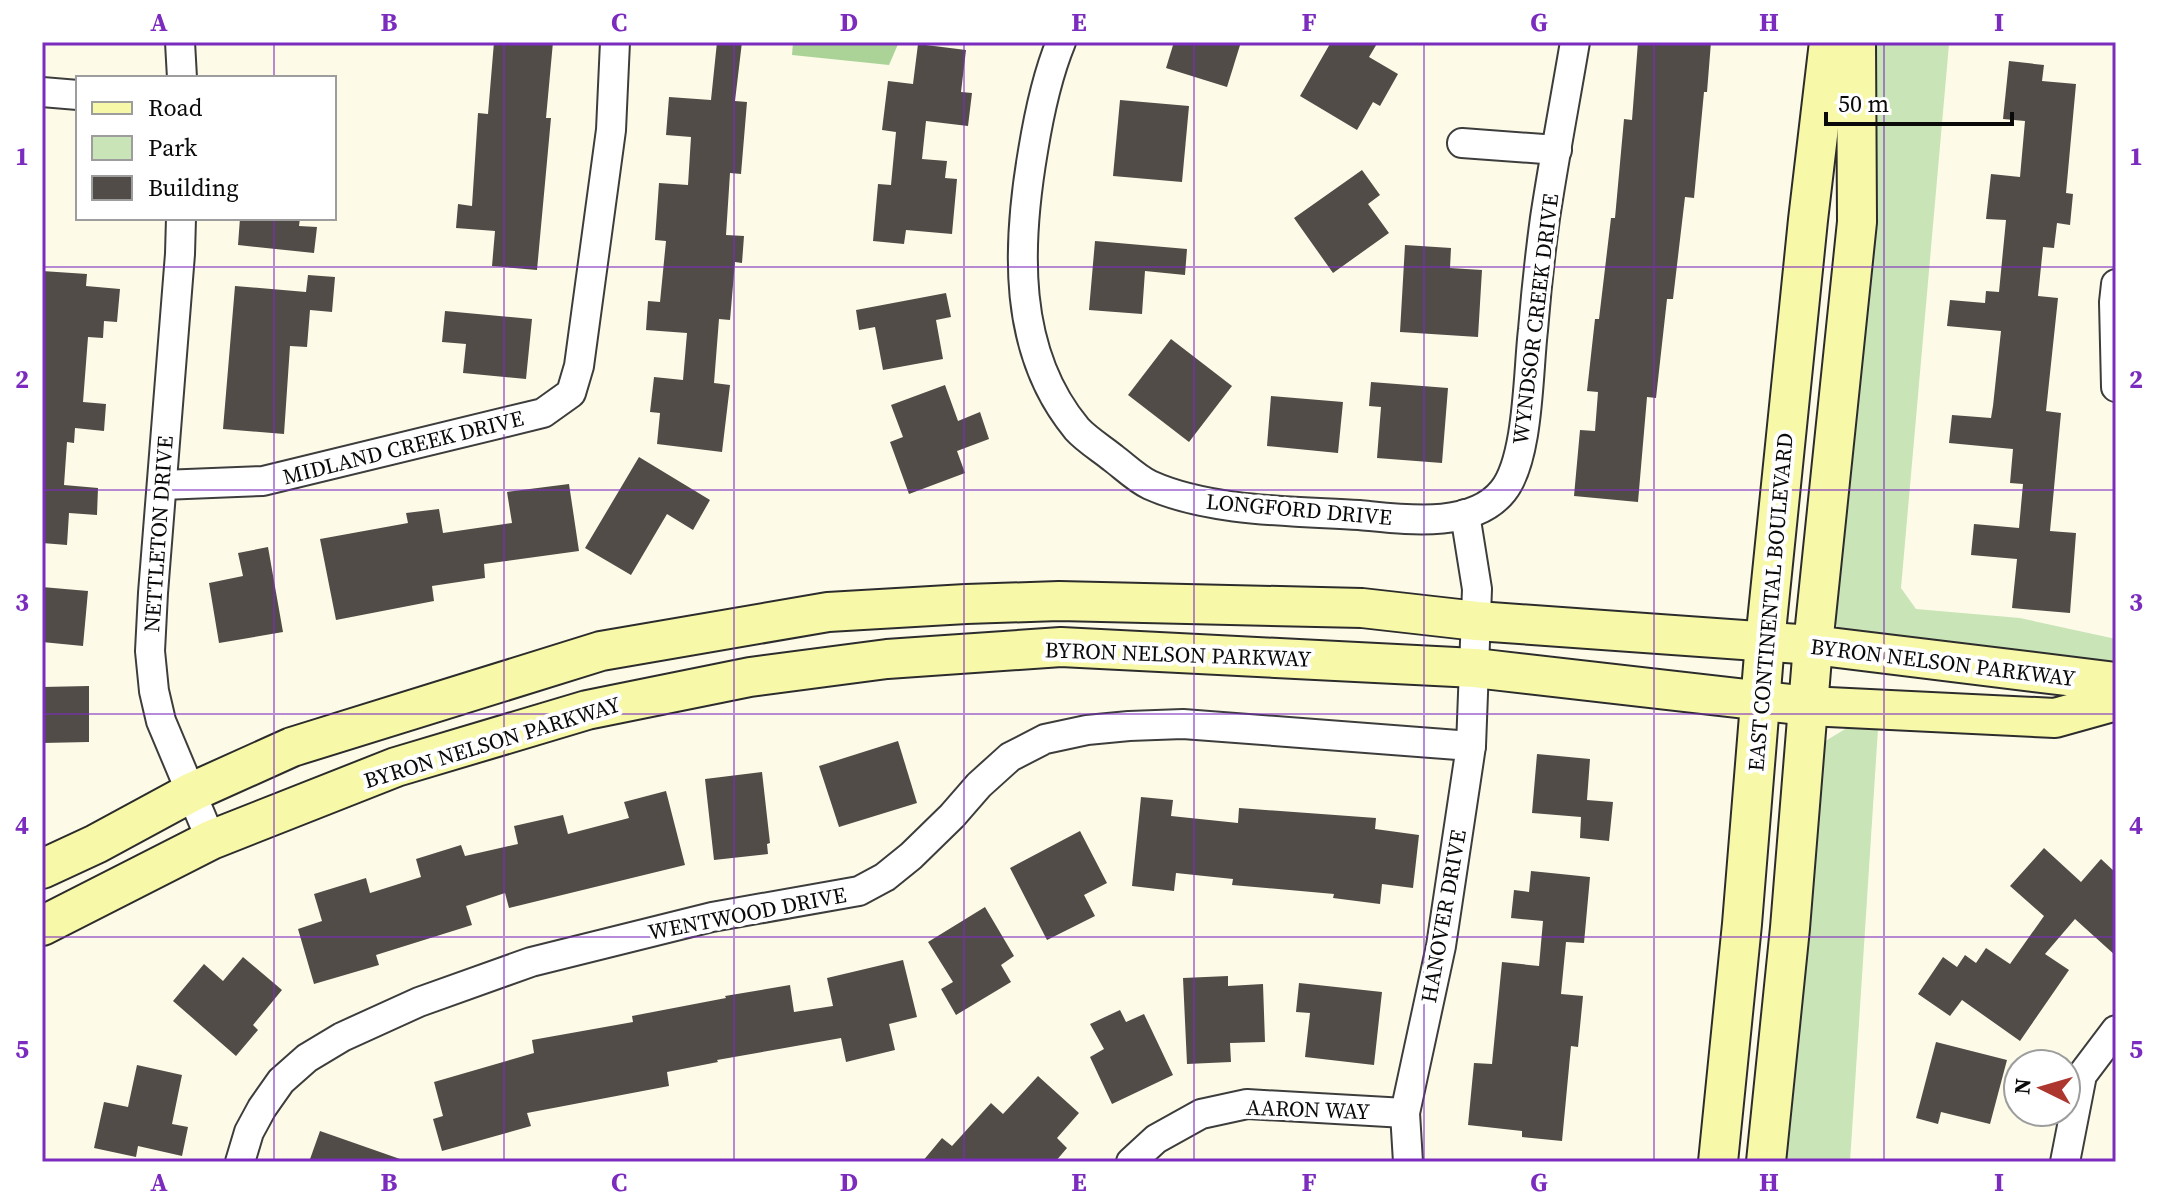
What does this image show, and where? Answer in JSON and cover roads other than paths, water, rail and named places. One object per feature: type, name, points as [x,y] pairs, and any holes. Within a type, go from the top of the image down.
[{"type":"street","points":[[180,42],[182,76]]},
{"type":"street","name":"MIDLAND CREEK DRIVE","points":[[162,485],[263,481],[543,413],[571,393],[579,366],[611,130],[615,42]]},
{"type":"street","name":"LONGFORD DRIVE","points":[[1061,42],[1036,132],[1024,206],[1022,259],[1025,307],[1036,353],[1057,401],[1079,431],[1147,484],[1177,496],[1236,506],[1415,520],[1465,514]]},
{"type":"street","name":"WYNDSOR CREEK DRIVE","points":[[1465,514],[1486,506],[1504,491],[1518,462],[1545,219],[1575,42]]},
{"type":"street","name":"EAST CONTINENTAL BOULEVARD","points":[[1718,1162],[1742,924],[1765,642],[1829,42]]},
{"type":"street","points":[[1766,1162],[1790,928],[1813,645],[1857,222],[1856,42]]},
{"type":"street","points":[[42,92],[76,95]]},
{"type":"street","points":[[1462,143],[1557,150]]},
{"type":"street","name":"NETTLETON DRIVE","points":[[181,220],[150,651],[161,721],[211,840]]},
{"type":"street","points":[[2116,284],[2116,387]]},
{"type":"street","points":[[1465,514],[1477,589],[1475,668]]},
{"type":"street","name":"BYRON NELSON PARKWAY","points":[[42,869],[96,844],[192,792],[292,747],[601,651],[828,612],[1059,601],[1362,608],[1477,621],[1813,645],[2116,682]]},
{"type":"street","name":"BYRON NELSON PARKWAY","points":[[42,926],[211,840],[396,767],[587,710],[750,677],[887,659],[1061,647],[1475,668],[1760,702],[2055,718],[2116,701]]},
{"type":"street","name":"HANOVER DRIVE","points":[[1408,1162],[1405,1113],[1441,946],[1471,746],[1475,668]]},
{"type":"street","name":"WENTWOOD DRIVE","points":[[240,1162],[249,1132],[281,1081],[307,1058],[342,1037],[419,1002],[531,962],[712,917],[859,891],[885,877],[911,856],[1010,757],[1045,739],[1087,730],[1183,724],[1471,746]]},
{"type":"street","points":[[2065,1162],[2082,1075],[2116,1030]]},
{"type":"street","name":"AARON WAY","points":[[1131,1162],[1156,1139],[1201,1114],[1247,1104],[1405,1113]]}]
